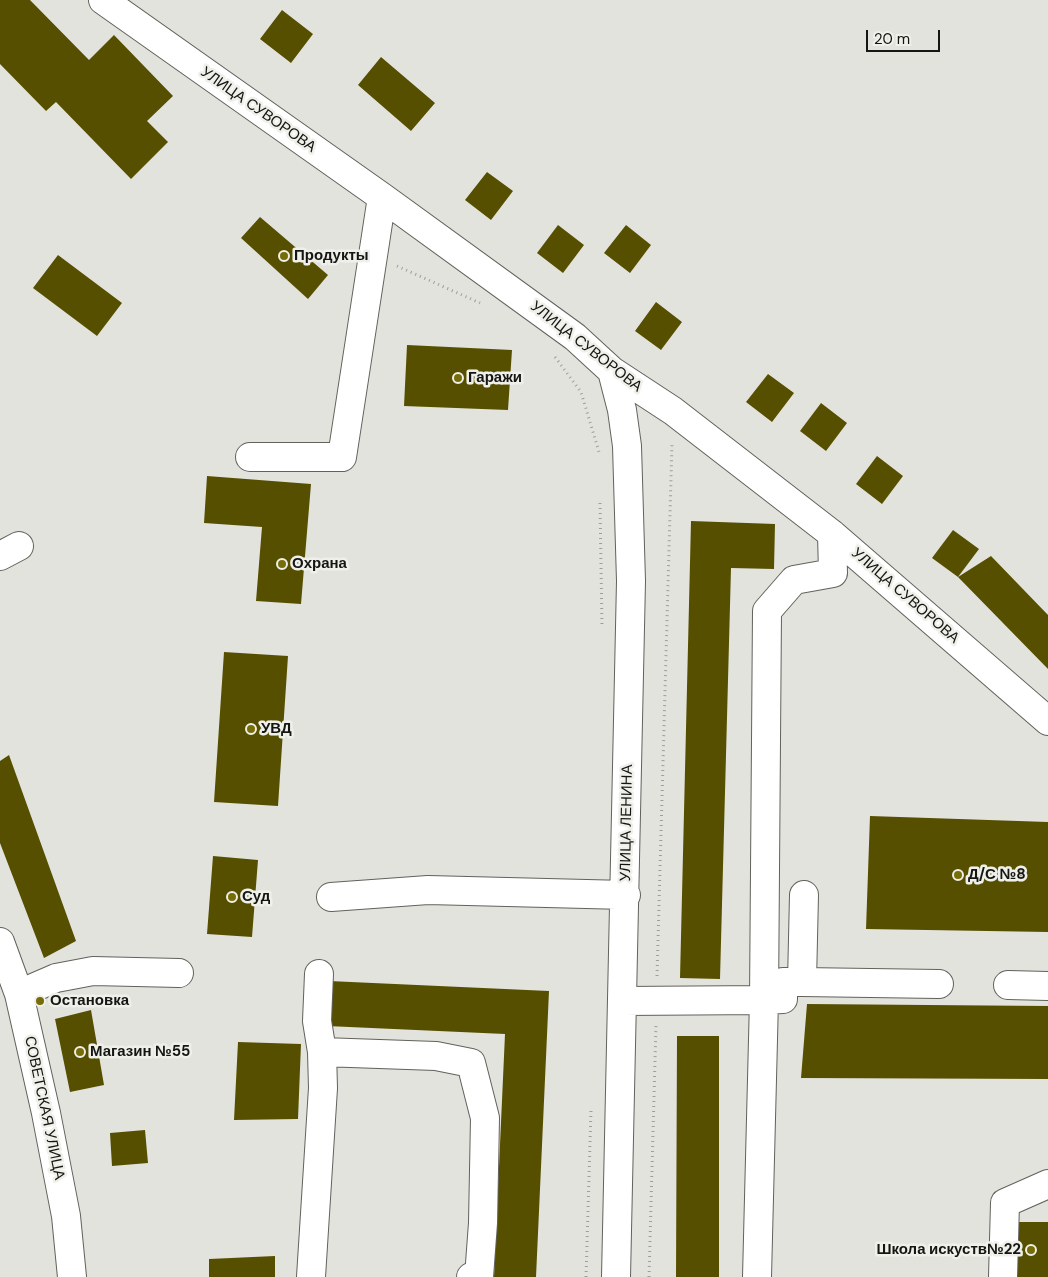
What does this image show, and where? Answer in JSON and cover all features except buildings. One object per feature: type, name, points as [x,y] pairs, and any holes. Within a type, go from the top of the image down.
[{"type":"street","name":"УЛИЦА СУВОРОВА","points":[[103,0],[382,197],[575,337],[612,371],[672,411],[832,534],[1048,721]]},
{"type":"street","points":[[250,457],[342,457],[382,197]]},
{"type":"street","name":"УЛИЦА ЛЕНИНА","points":[[612,371],[622,410],[627,446],[631,581],[626,896],[616,1277]]},
{"type":"street","points":[[757,1277],[764,1000],[767,611],[794,580],[833,573],[832,534]]},
{"type":"street","points":[[331,897],[428,890],[626,896]]},
{"type":"street","points":[[802,982],[804,895]]},
{"type":"street","name":"СОВЕТСКАЯ УЛИЦА","points":[[0,942],[19,994],[66,1216],[72,1277]]},
{"type":"street","points":[[19,994],[56,978],[93,970],[179,973]]},
{"type":"street","points":[[312,1277],[323,1088],[322,1052],[317,1021],[319,974]]},
{"type":"street","points":[[623,1001],[784,999],[783,982],[939,984]]},
{"type":"street","points":[[1008,986],[1048,986]]},
{"type":"street","points":[[322,1052],[436,1056],[471,1063],[485,1118],[483,1223],[479,1268],[478,1277],[470,1277]]},
{"type":"street","points":[[1003,1277],[1005,1203],[1048,1184]]},
{"type":"path","points":[[374,256],[481,303]]},
{"type":"path","points":[[551,350],[581,392],[600,452],[600,462]]},
{"type":"path","points":[[649,1277],[672,411]]},
{"type":"path","points":[[600,502],[602,631]]},
{"type":"path","points":[[586,1277],[592,1100]]},
{"type":"place","name":"Продукты","points":[[284,256]]},
{"type":"place","name":"Гаражи","points":[[458,378]]},
{"type":"place","name":"Охрана","points":[[282,564]]},
{"type":"place","name":"УВД","points":[[251,729]]},
{"type":"place","name":"Д/С №8","points":[[958,875]]},
{"type":"place","name":"Суд","points":[[232,897]]},
{"type":"place","name":"Остановка","points":[[40,1001]]},
{"type":"place","name":"Магазин №55","points":[[80,1052]]},
{"type":"place","name":"Школа искуств№22","points":[[1031,1250]]}]
